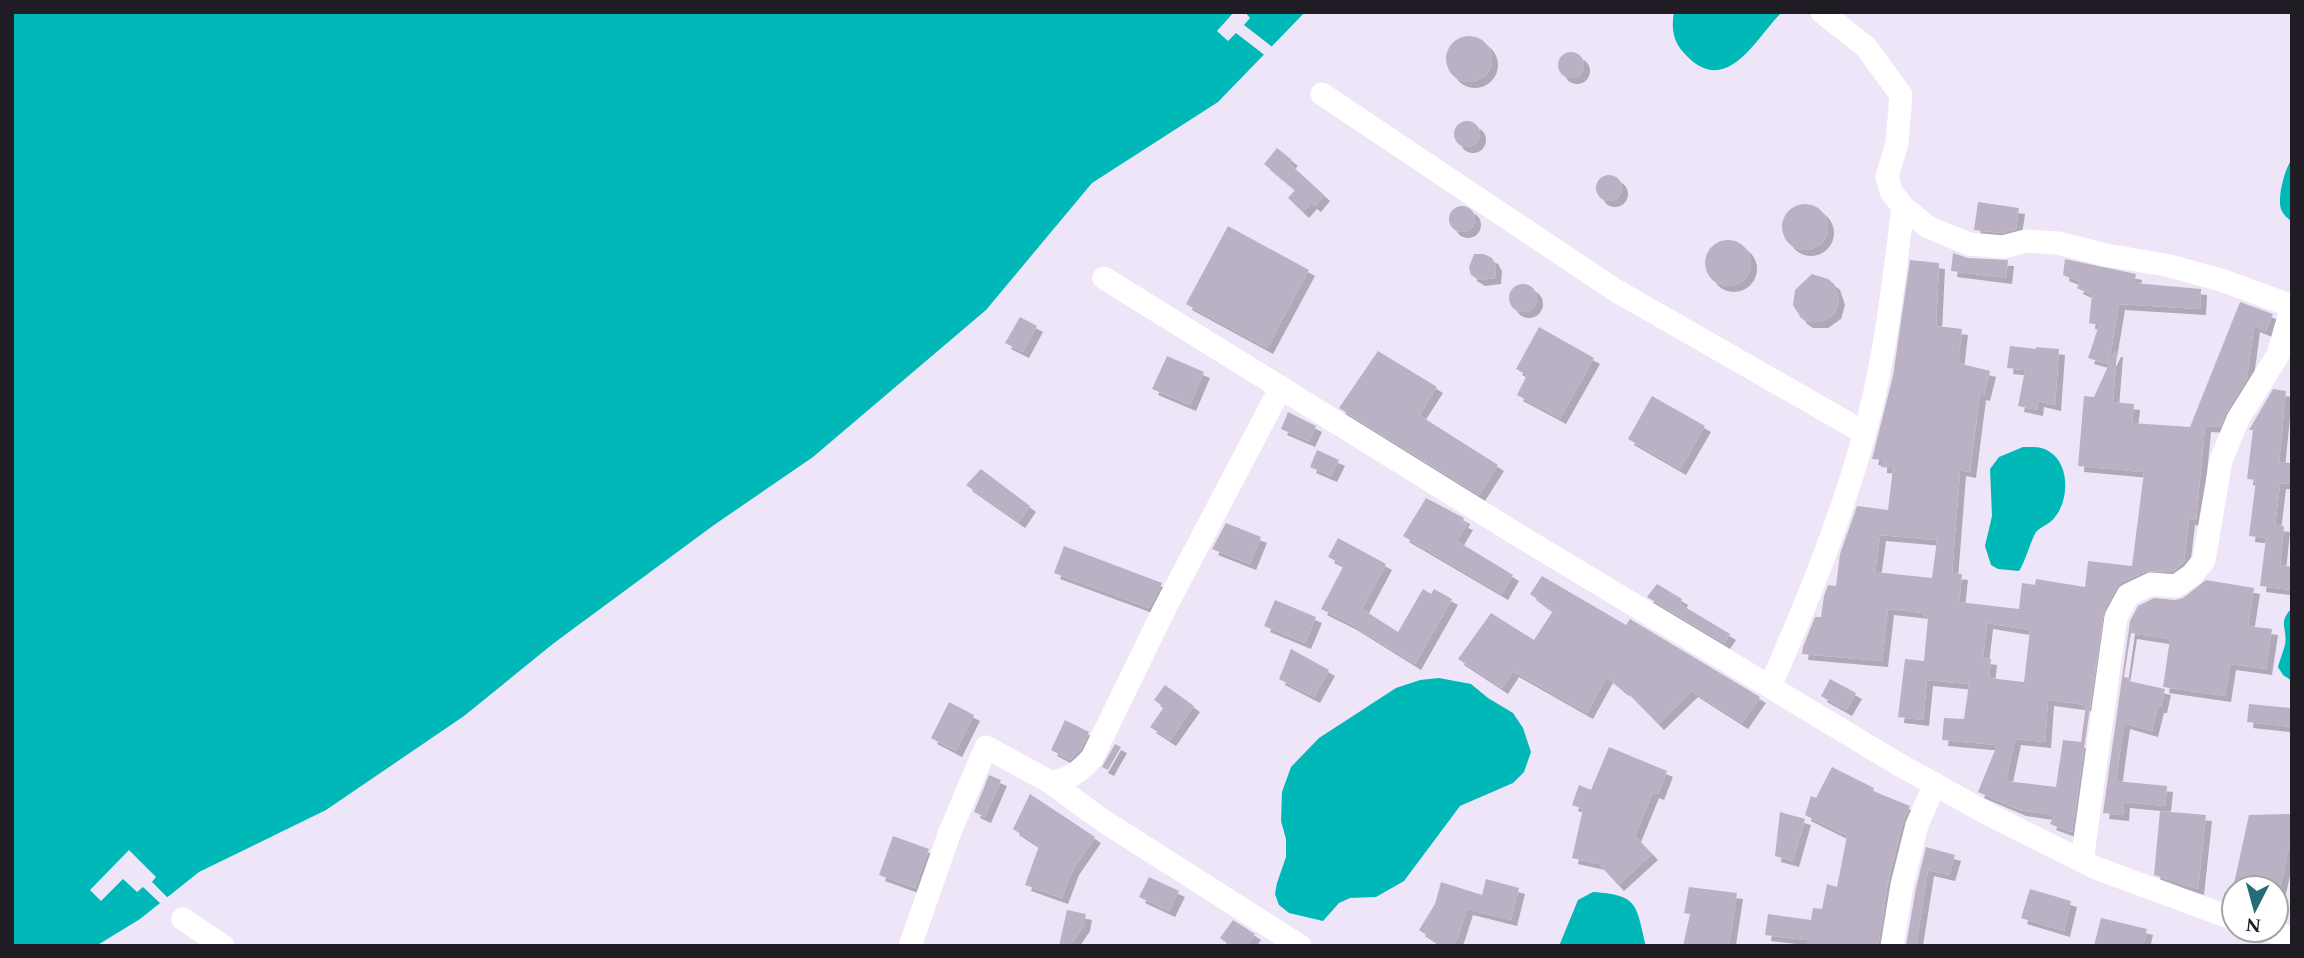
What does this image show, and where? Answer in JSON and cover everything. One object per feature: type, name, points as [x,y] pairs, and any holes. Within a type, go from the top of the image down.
[{"type":"street","points":[[1822,12],[1866,47],[1901,94],[1896,143],[1887,177],[1891,191],[1903,207],[1928,227],[1969,244],[2003,247],[2026,241],[2058,243],[2106,255],[2166,265],[2221,280],[2292,306],[2278,355],[2238,419],[2221,460],[2204,559],[2192,575],[2176,586],[2151,584],[2129,595],[2116,617],[2082,861]]},
{"type":"street","points":[[1322,94],[1615,289],[1863,432]]},
{"type":"street","points":[[1770,686],[1801,619],[1842,503],[1863,432],[1883,351],[1903,207]]},
{"type":"street","points":[[1104,278],[1513,533],[1898,764],[2082,861],[2220,914]]},
{"type":"street","points":[[1050,782],[1063,781],[1078,773],[1092,758],[1164,610],[1281,387]]},
{"type":"street","points":[[910,946],[950,832],[986,747],[1050,782],[1102,820],[1300,946]]},
{"type":"street","points":[[1892,946],[1902,885],[1917,825],[1935,784]]},
{"type":"street","points":[[183,919],[223,946]]},
{"type":"shaded area","points":[[12,12],[1305,12],[1218,102],[1092,183],[986,310],[813,457],[714,525],[554,643],[464,716],[326,810],[199,872],[140,919],[96,946],[12,946]]},
{"type":"shaded area","points":[[1674,12],[1782,12],[1739,60],[1726,68],[1713,70],[1699,66],[1680,49],[1674,34]]},
{"type":"shaded area","points":[[2292,159],[2292,222],[2281,209],[2280,197],[2282,183]]},
{"type":"shaded area","points":[[2023,447],[2044,449],[2057,458],[2064,474],[2063,502],[2055,517],[2035,534],[2019,571],[1998,569],[1991,565],[1985,546],[1992,516],[1990,469],[1999,457]]},
{"type":"shaded area","points":[[2292,608],[2292,681],[2283,675],[2278,667],[2286,639],[2284,622]]},
{"type":"shaded area","points":[[1439,678],[1471,684],[1513,713],[1523,728],[1531,752],[1524,772],[1513,783],[1460,806],[1404,881],[1376,897],[1350,898],[1339,903],[1323,921],[1289,913],[1279,905],[1275,894],[1286,857],[1286,839],[1281,821],[1282,792],[1291,767],[1319,738],[1396,688],[1420,680]]},
{"type":"shaded area","points":[[1593,892],[1619,896],[1633,905],[1646,946],[1559,946],[1578,900]]},
{"type":"pier","points":[[1234,12],[1245,12],[1250,18],[1244,25],[1275,49],[1267,57],[1236,33],[1228,41],[1217,31]]},
{"type":"pier","points":[[129,850],[156,877],[152,882],[170,900],[162,905],[143,887],[137,892],[123,879],[101,901],[90,890]]},
{"type":"building","points":[[1469,36],[1478,37],[1485,43],[1491,50],[1491,68],[1485,75],[1478,81],[1469,82],[1460,81],[1453,75],[1447,68],[1446,59],[1447,50],[1453,43],[1460,37]]},
{"type":"building","points":[[1571,52],[1581,55],[1584,65],[1581,75],[1571,78],[1561,75],[1558,65],[1561,55]]},
{"type":"building","points":[[1467,121],[1477,124],[1480,134],[1477,144],[1467,147],[1457,144],[1454,134],[1457,124]]},
{"type":"building","points":[[1277,148],[1292,160],[1289,163],[1324,195],[1315,206],[1311,203],[1303,212],[1288,198],[1295,190],[1264,164]]},
{"type":"building","points":[[1609,175],[1619,178],[1622,188],[1619,198],[1609,201],[1599,198],[1596,188],[1599,178]]},
{"type":"building","points":[[1978,202],[2019,208],[2016,229],[2002,233],[1974,230]]},
{"type":"building","points":[[1805,204],[1822,210],[1828,227],[1822,244],[1805,250],[1788,244],[1782,227],[1788,210]]},
{"type":"building","points":[[1462,206],[1471,210],[1475,219],[1471,228],[1462,232],[1453,228],[1449,219],[1453,210]]},
{"type":"building","points":[[1228,226],[1309,270],[1267,348],[1186,304]]},
{"type":"building","points":[[1728,240],[1737,241],[1744,247],[1750,254],[1750,272],[1744,279],[1737,285],[1728,286],[1719,285],[1712,279],[1706,272],[1705,263],[1706,254],[1712,247],[1719,241]]},
{"type":"building","points":[[1953,253],[1968,258],[2008,260],[2006,278],[1951,271]]},
{"type":"building","points":[[1474,254],[1484,254],[1492,258],[1496,265],[1495,278],[1479,280],[1471,275],[1469,267]]},
{"type":"building","points":[[2065,259],[2136,274],[2134,283],[2201,289],[2200,309],[2119,304],[2109,363],[2117,351],[2113,402],[2134,404],[2132,423],[2190,427],[2240,302],[2273,314],[2266,331],[2254,326],[2247,378],[2220,427],[2205,426],[2196,520],[2189,519],[2184,562],[2172,572],[2146,571],[2122,582],[2104,611],[2072,832],[2050,824],[2054,815],[2020,810],[1978,792],[1997,745],[1942,740],[1944,718],[1964,719],[1969,684],[1927,680],[1923,720],[1898,717],[1905,659],[1924,661],[1928,617],[1923,617],[1924,613],[1888,609],[1882,661],[1802,654],[1815,617],[1821,617],[1828,585],[1836,586],[1840,554],[1857,506],[1888,510],[1893,468],[1881,467],[1881,460],[1872,459],[1893,376],[1910,260],[1939,263],[1936,326],[1962,329],[1958,363],[1990,371],[1984,395],[1980,394],[1970,472],[1960,470],[1952,573],[1962,574],[1959,602],[2019,609],[2022,583],[2035,585],[2036,579],[2085,587],[2088,561],[2132,566],[2144,472],[2078,466],[2084,396],[2094,397],[2109,364],[2088,358],[2099,325],[2089,323],[2092,295],[2077,288],[2080,282],[2063,275]],"holes":[[[1880,535],[1937,540],[1932,578],[1875,572]],[[1987,623],[2030,630],[2024,682],[1989,678],[1991,659],[1983,658]],[[2048,700],[2086,705],[2081,742],[2063,740],[2056,787],[2006,781],[2015,739],[2045,742]]]},
{"type":"building","points":[[1812,274],[1834,284],[1839,299],[1835,313],[1822,322],[1807,322],[1793,305],[1795,290]]},
{"type":"building","points":[[1523,284],[1533,288],[1537,298],[1533,308],[1523,312],[1513,308],[1509,298],[1513,288]]},
{"type":"building","points":[[1020,317],[1037,326],[1023,352],[1005,343]]},
{"type":"building","points":[[1539,327],[1594,358],[1560,418],[1517,395],[1527,375],[1516,369]]},
{"type":"building","points":[[2010,346],[2059,349],[2055,405],[2038,401],[2037,410],[2018,406],[2025,370],[2007,368]]},
{"type":"building","points":[[1378,351],[1437,387],[1419,415],[1498,465],[1479,495],[1339,408]]},
{"type":"building","points":[[1167,356],[1204,372],[1190,405],[1152,389]]},
{"type":"building","points":[[2273,389],[2286,391],[2279,462],[2292,463],[2292,484],[2280,483],[2275,525],[2284,526],[2280,565],[2292,567],[2292,590],[2260,586],[2266,538],[2249,536],[2256,480],[2247,479],[2253,430],[2249,430]]},
{"type":"building","points":[[1652,396],[1705,426],[1680,469],[1628,439]]},
{"type":"building","points":[[1288,412],[1316,426],[1309,441],[1281,429]]},
{"type":"building","points":[[1317,450],[1339,460],[1331,476],[1310,467]]},
{"type":"building","points":[[981,469],[1030,506],[1019,522],[966,485]]},
{"type":"building","points":[[1426,498],[1464,518],[1462,522],[1467,524],[1457,541],[1513,575],[1502,594],[1403,536]]},
{"type":"building","points":[[1226,523],[1261,537],[1250,564],[1212,549]]},
{"type":"building","points":[[1338,538],[1386,564],[1362,609],[1398,632],[1423,589],[1431,594],[1434,589],[1452,599],[1415,664],[1351,624],[1321,609],[1344,565],[1328,557]]},
{"type":"building","points":[[1064,546],[1162,583],[1149,608],[1054,573]]},
{"type":"building","points":[[1542,576],[1626,625],[1630,619],[1760,697],[1742,723],[1692,691],[1658,724],[1624,689],[1607,677],[1587,713],[1513,671],[1502,688],[1458,659],[1491,613],[1534,640],[1553,611],[1530,594]]},
{"type":"building","points":[[2206,580],[2254,588],[2248,626],[2272,629],[2266,669],[2230,664],[2225,696],[2163,687],[2170,639],[2131,633],[2124,677],[2130,678],[2129,681],[2165,689],[2152,731],[2124,723],[2116,781],[2167,786],[2165,806],[2124,802],[2123,815],[2103,813],[2130,621],[2138,606],[2154,598],[2183,598]]},
{"type":"building","points":[[1657,584],[1682,599],[1680,604],[1730,634],[1724,643],[1647,597]]},
{"type":"building","points":[[1275,600],[1316,617],[1305,643],[1264,626]]},
{"type":"building","points":[[1291,649],[1329,670],[1314,697],[1279,679]]},
{"type":"building","points":[[1830,679],[1856,693],[1846,710],[1821,696]]},
{"type":"building","points":[[1165,685],[1194,706],[1170,740],[1150,727],[1164,707],[1154,700]]},
{"type":"building","points":[[949,702],[974,715],[956,751],[931,738]]},
{"type":"building","points":[[2249,704],[2292,708],[2292,727],[2247,722]]},
{"type":"building","points":[[1065,720],[1089,732],[1080,750],[1070,760],[1051,750]]},
{"type":"building","points":[[1115,744],[1121,747],[1108,770],[1102,767]]},
{"type":"building","points":[[1609,747],[1667,771],[1658,794],[1653,792],[1635,836],[1652,854],[1618,885],[1599,864],[1572,858],[1583,809],[1572,805],[1579,785],[1591,790]]},
{"type":"building","points":[[1832,767],[1874,788],[1873,791],[1910,806],[1903,821],[1888,882],[1878,946],[1807,946],[1807,940],[1765,935],[1768,914],[1811,920],[1813,908],[1822,909],[1827,884],[1837,887],[1847,836],[1805,815],[1811,796],[1816,798]]},
{"type":"building","points":[[989,775],[1001,780],[985,817],[974,812]]},
{"type":"building","points":[[1030,794],[1095,837],[1073,869],[1062,898],[1025,885],[1039,846],[1013,829]]},
{"type":"building","points":[[2160,811],[2206,815],[2198,889],[2154,875]]},
{"type":"building","points":[[1780,812],[1805,819],[1793,861],[1775,856]]},
{"type":"building","points":[[2292,814],[2292,833],[2283,874],[2236,874],[2249,815]]},
{"type":"building","points":[[893,836],[929,849],[915,888],[879,875]]},
{"type":"building","points":[[1926,847],[1955,855],[1949,875],[1928,870],[1916,946],[1906,946],[1916,888]]},
{"type":"building","points":[[1149,877],[1179,891],[1169,911],[1139,897]]},
{"type":"building","points":[[1486,879],[1519,888],[1511,920],[1467,909],[1453,946],[1443,946],[1419,930],[1435,904],[1441,882],[1482,895]]},
{"type":"building","points":[[1689,887],[1737,893],[1729,946],[1683,946],[1690,914],[1684,913]]},
{"type":"building","points":[[2030,889],[2071,901],[2064,931],[2021,918]]},
{"type":"building","points":[[1067,910],[1086,914],[1084,925],[1070,946],[1059,946]]},
{"type":"building","points":[[2101,918],[2147,929],[2143,946],[2094,946]]},
{"type":"building","points":[[1233,920],[1255,934],[1247,946],[1231,946],[1220,938]]}]
